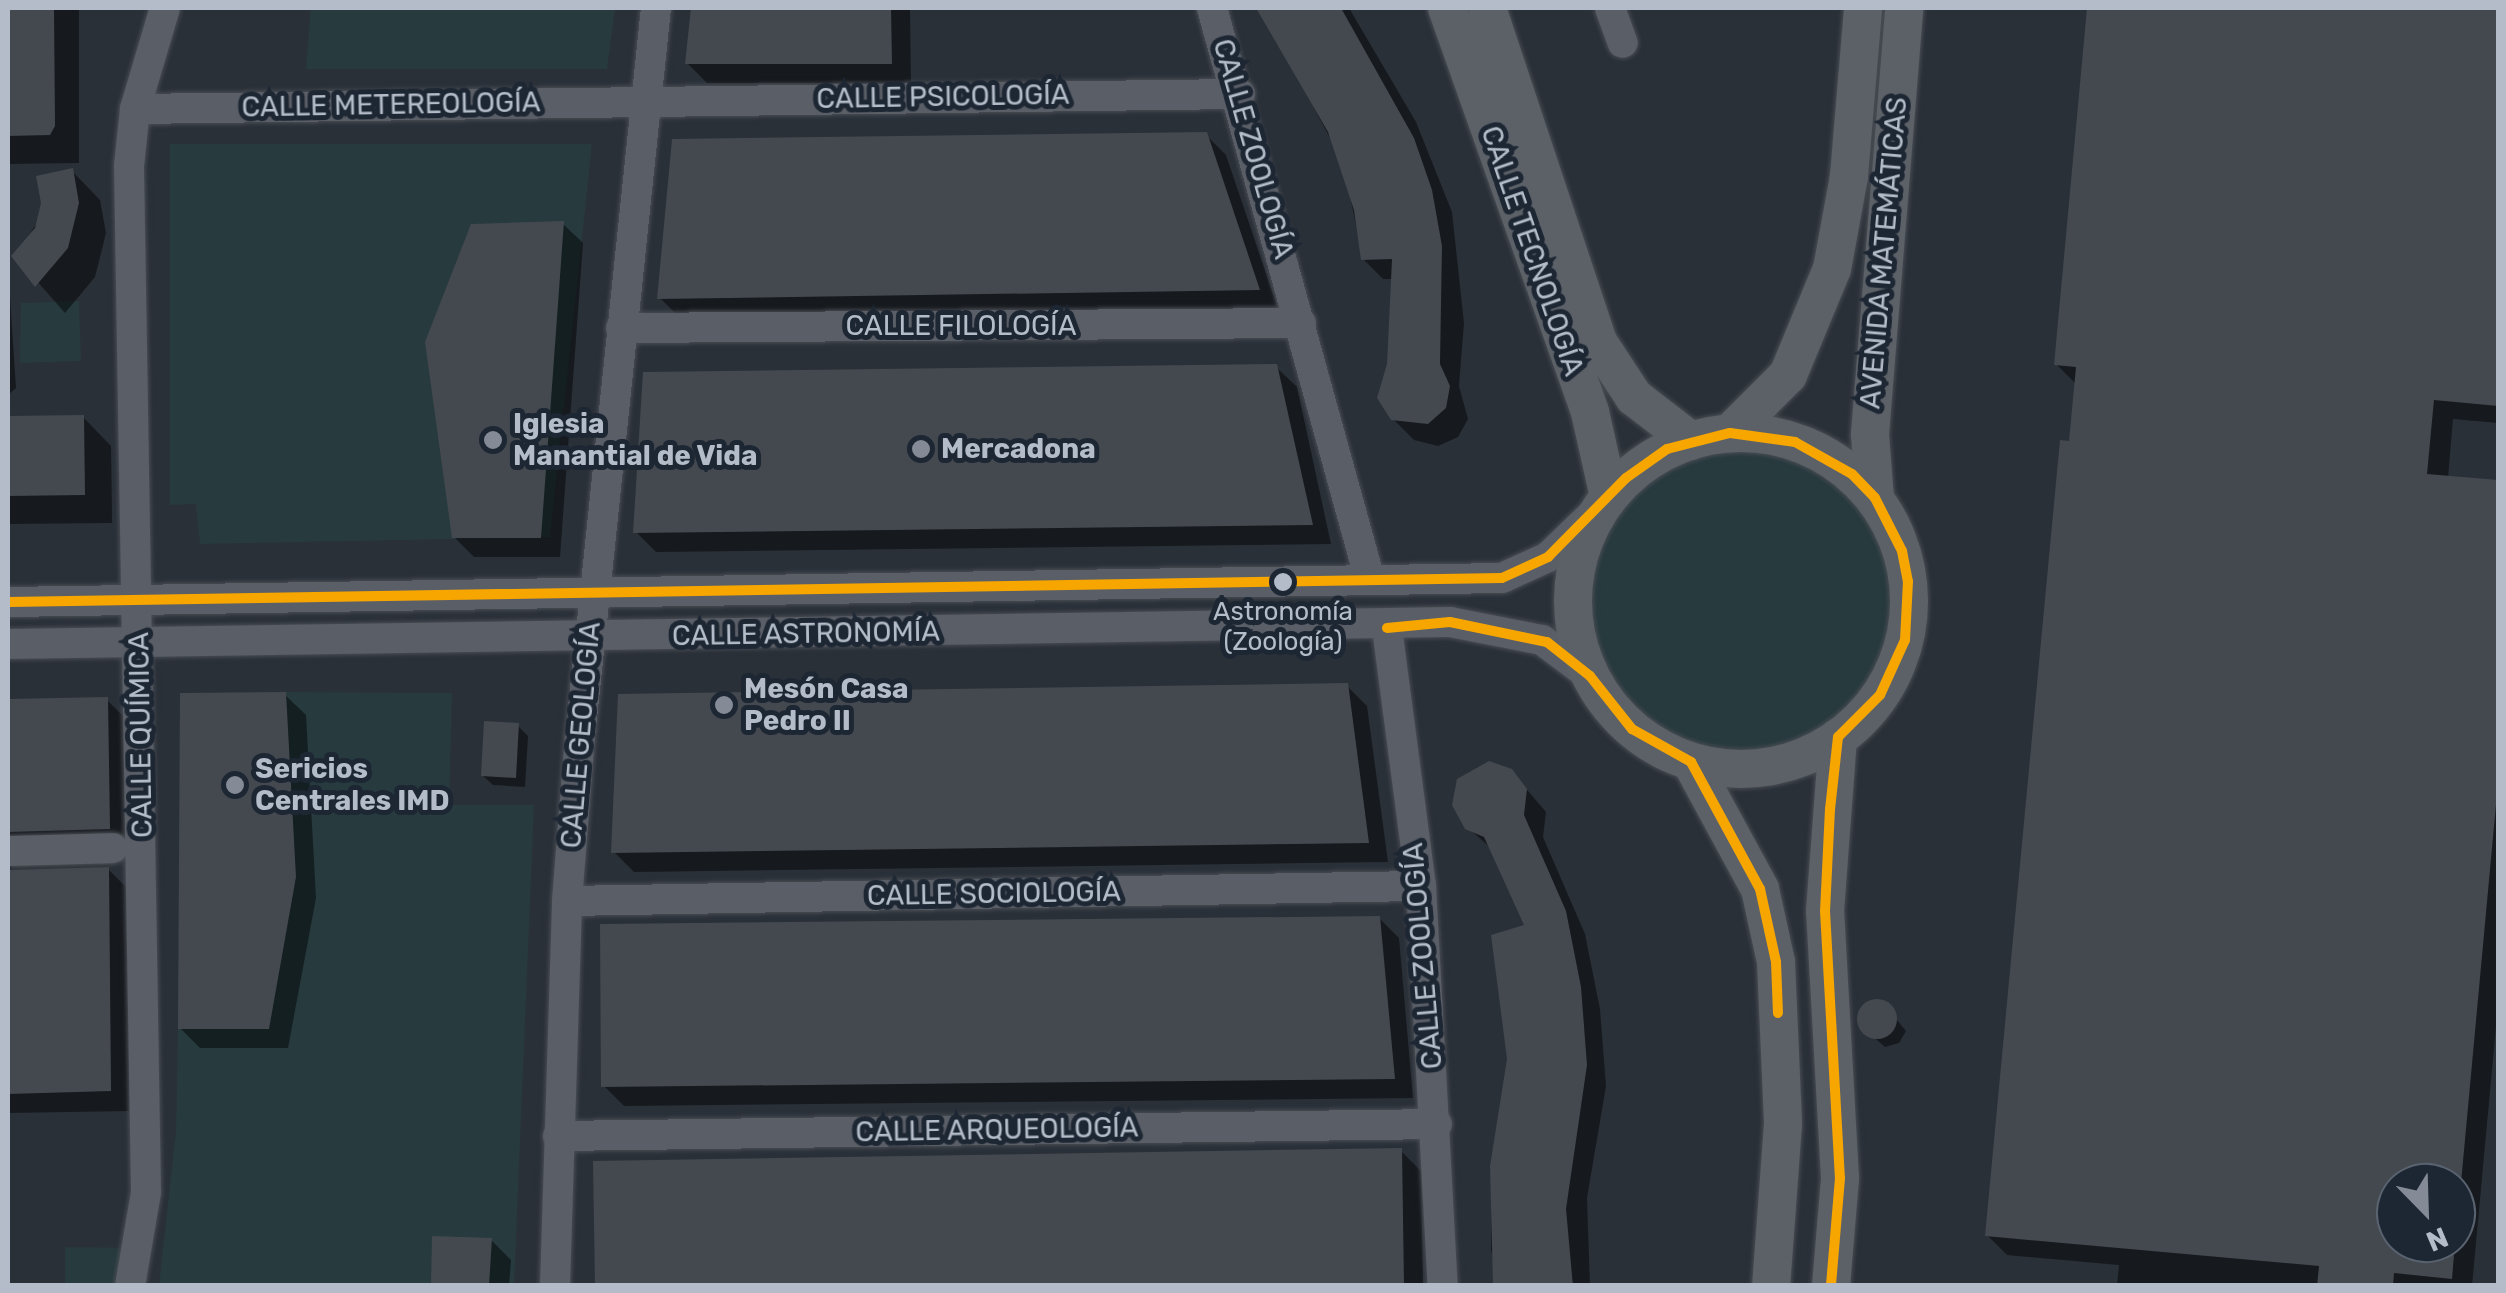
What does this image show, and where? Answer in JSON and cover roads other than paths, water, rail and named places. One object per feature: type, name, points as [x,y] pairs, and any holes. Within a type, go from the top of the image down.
[{"type":"main road","name":"CALLE TECNOLOGÍA","points":[[1447,8],[1590,412],[1606,500]]},
{"type":"main road","name":"CALLE TECNOLOGÍA","points":[[1487,8],[1598,342],[1634,397],[1691,440]]},
{"type":"main road","name":"AVENIDA MATEMÁTICAS","points":[[1730,433],[1788,376],[1832,270],[1864,8]]},
{"type":"main road","name":"AVENIDA MATEMÁTICAS","points":[[1874,498],[1870,434],[1904,8]]},
{"type":"main road","points":[[1730,433],[1763,434],[1825,455],[1874,498],[1902,551],[1907,626],[1880,695],[1838,738],[1768,767],[1691,762],[1632,730],[1590,676],[1573,618],[1578,558],[1606,500],[1646,462],[1691,440],[1730,433]]},
{"type":"main road","points":[[1832,1286],[1840,1178],[1825,911],[1838,738]]},
{"type":"main road","points":[[1691,762],[1760,889],[1776,962],[1783,1124],[1771,1286]]},
{"type":"street","name":"CALLE QUÍMICA","points":[[130,1286],[146,1192],[140,642],[129,166],[135,109],[165,8]]},
{"type":"street","name":"CALLE GEOLOGÍA","points":[[555,1286],[568,901],[588,636],[656,8]]},
{"type":"street","name":"CALLE ZOOLOGÍA","points":[[1212,8],[1240,94],[1370,580]]},
{"type":"street","points":[[1610,8],[1623,43]]},
{"type":"street","name":"CALLE PSICOLOGÍA","points":[[646,100],[1240,94]]},
{"type":"street","name":"CALLE METEREOLOGÍA","points":[[135,109],[646,100]]},
{"type":"street","name":"CALLE FILOLOGÍA","points":[[621,328],[1301,324]]},
{"type":"street","name":"CALLE ASTRONOMÍA","points":[[8,602],[1502,578],[1548,557],[1606,500]]},
{"type":"street","name":"CALLE ASTRONOMÍA","points":[[8,644],[1387,628],[1450,622],[1523,632],[1547,642],[1590,676]]},
{"type":"street","name":"CALLE ZOOLOGÍA","points":[[1387,628],[1420,886],[1437,1124],[1443,1286]]},
{"type":"street","points":[[8,851],[113,848]]},
{"type":"street","name":"CALLE SOCIOLOGÍA","points":[[568,901],[1420,886]]},
{"type":"street","name":"CALLE ARQUEOLOGÍA","points":[[558,1136],[1437,1124]]},
{"type":"place","name":"Iglesia Manantial de Vida","points":[[493,440]]},
{"type":"place","name":"Mercadona","points":[[921,449]]},
{"type":"place","name":"Astronomía (Zoología)","points":[[1283,582]]},
{"type":"place","name":"Mesón Casa Pedro II","points":[[724,705]]},
{"type":"place","name":"Sericios Centrales IMD","points":[[235,785]]}]
